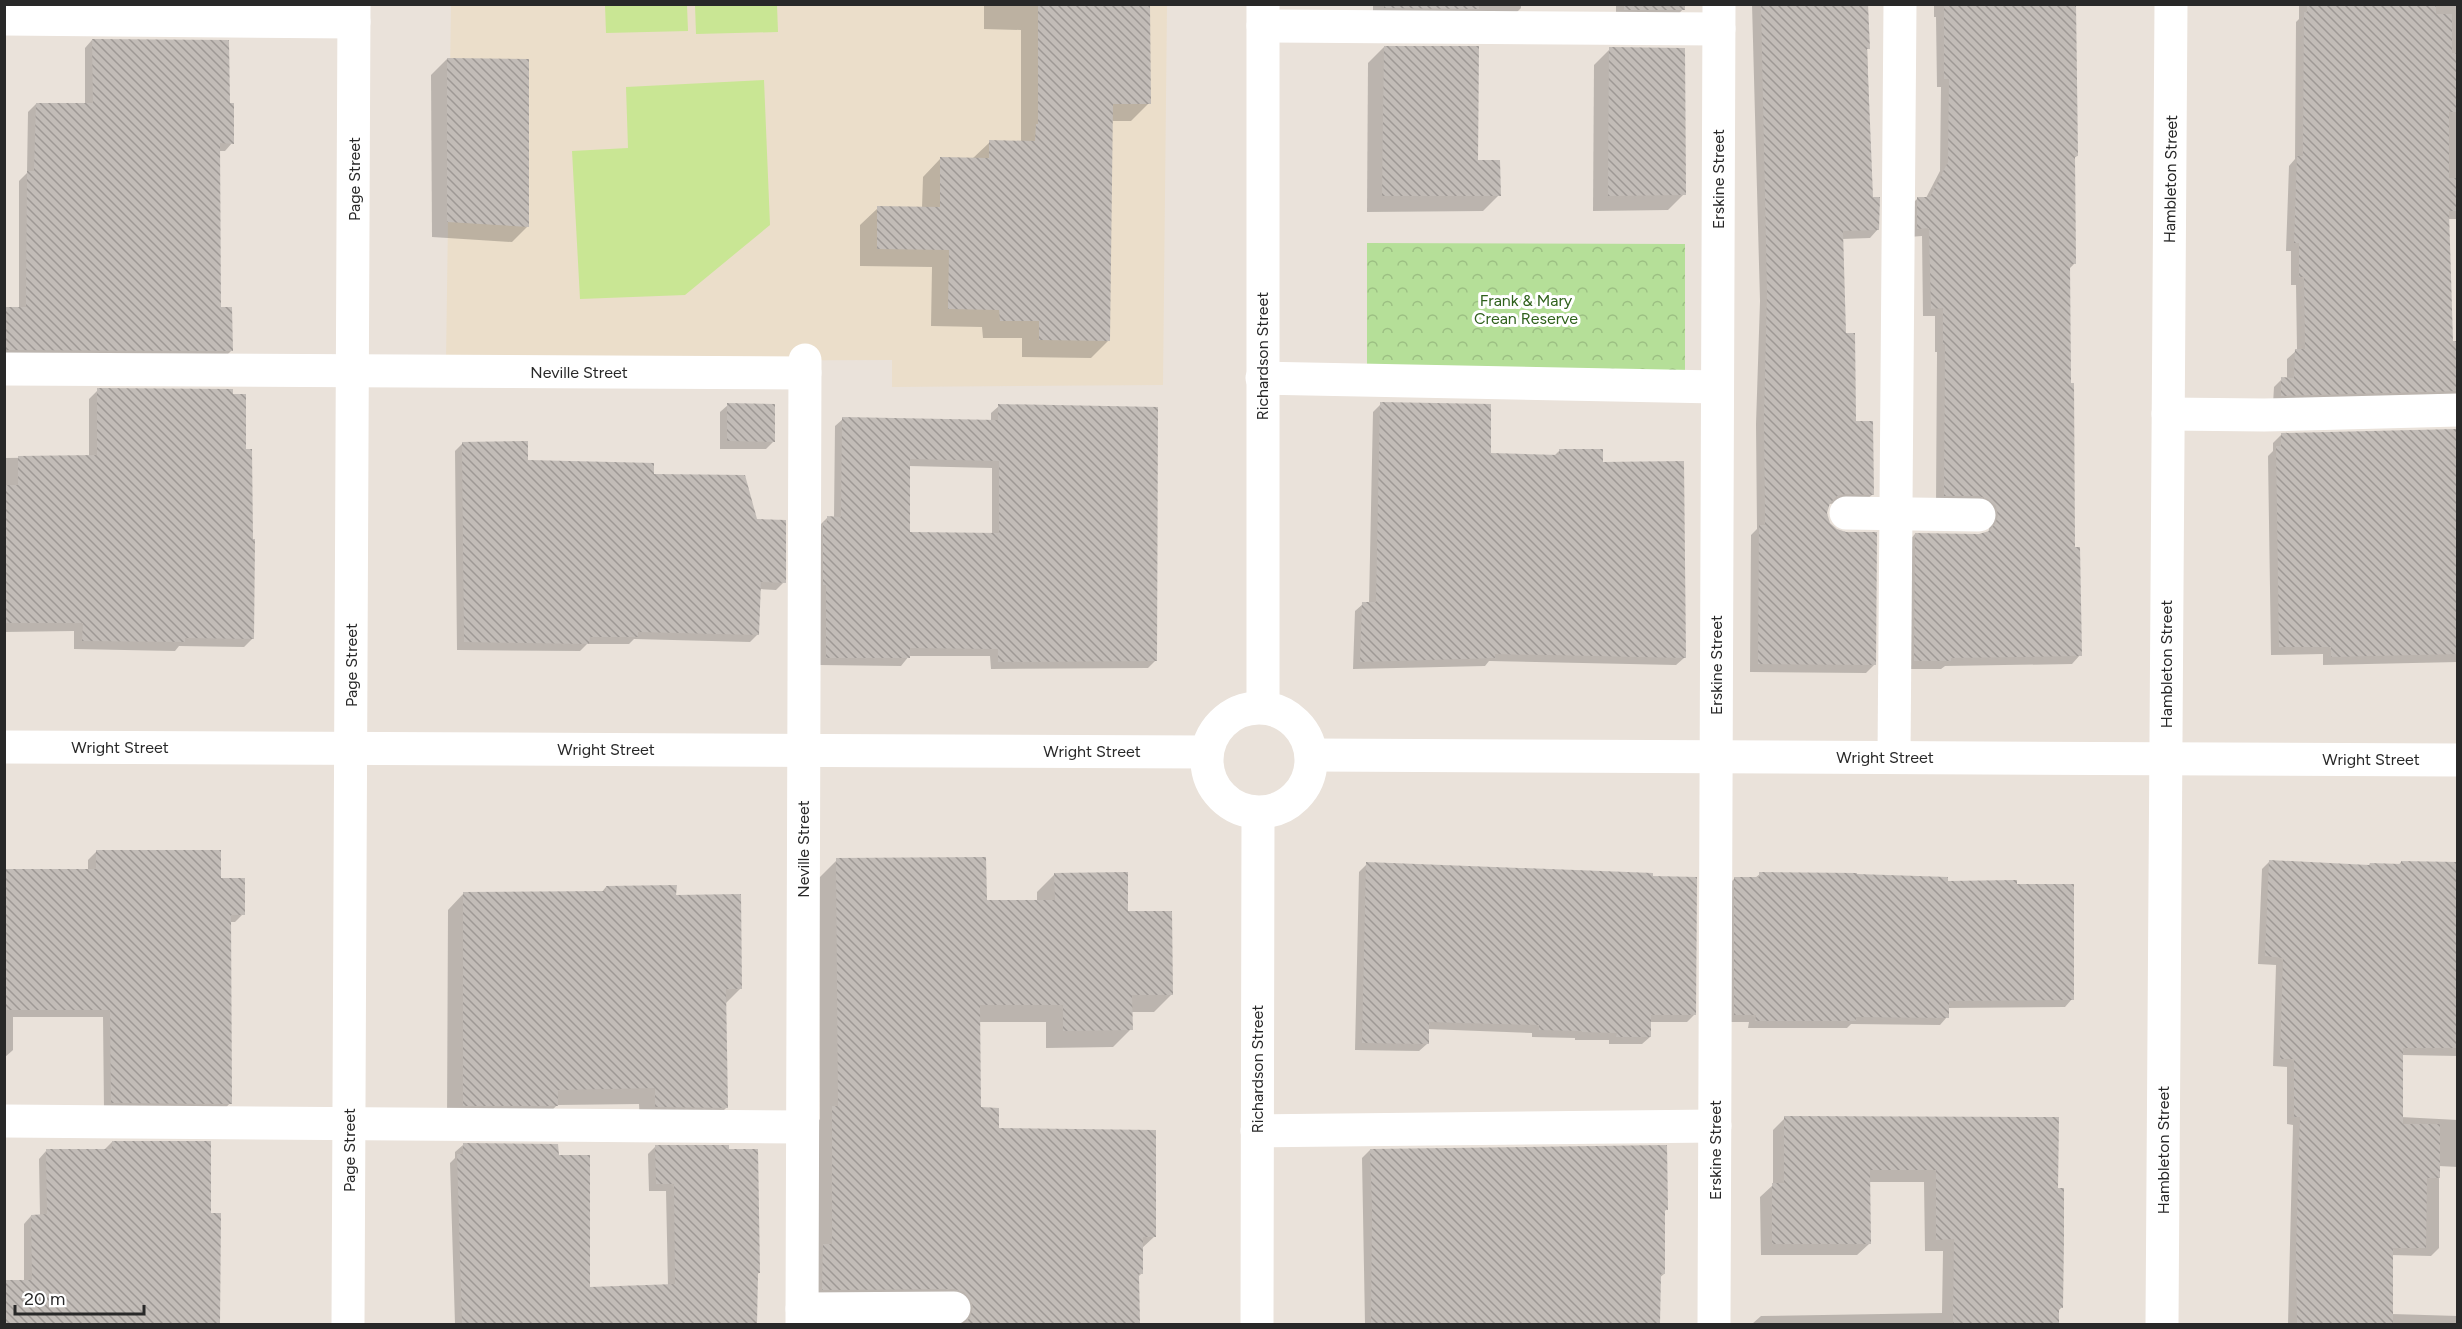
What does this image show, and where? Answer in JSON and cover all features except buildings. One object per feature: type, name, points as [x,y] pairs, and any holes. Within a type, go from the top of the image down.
[{"type":"street","points":[[1894,757],[1900,4]]},
{"type":"street","name":"Hambleton Street","points":[[2162,1324],[2171,4]]},
{"type":"street","points":[[4,19],[354,13]]},
{"type":"street","name":"Page Street","points":[[348,1324],[354,13]]},
{"type":"street","points":[[1263,15],[1719,16]]},
{"type":"street","name":"Richardson Street","points":[[1263,15],[1263,707]]},
{"type":"street","name":"Erskine Street","points":[[1714,1324],[1719,16]]},
{"type":"street","name":"Neville Street","points":[[4,369],[353,370],[805,367],[802,1317]]},
{"type":"street","points":[[1262,378],[1717,387]]},
{"type":"street","points":[[2168,414],[2457,410]]},
{"type":"street","points":[[1846,513],[1979,515]]},
{"type":"street","points":[[1263,707],[1278,710],[1301,728],[1312,755],[1311,770],[1306,785],[1296,798],[1284,806],[1258,814],[1237,807],[1223,798],[1212,785],[1207,769],[1206,752],[1213,734],[1226,718],[1244,709],[1263,707]]},
{"type":"street","name":"Wright Street","points":[[4,747],[1206,752]]},
{"type":"street","name":"Wright Street","points":[[1312,755],[2457,760]]},
{"type":"street","name":"Richardson Street","points":[[1257,1324],[1258,814]]},
{"type":"street","points":[[4,1121],[802,1127]]},
{"type":"street","points":[[1257,1131],[1715,1126]]},
{"type":"street","points":[[802,1317],[954,1308]]},
{"type":"shaded area","points":[[451,5],[1167,5],[1163,385],[892,387],[892,360],[446,362]]},
{"type":"green space","points":[[605,5],[687,5],[688,31],[606,33]]},
{"type":"green space","points":[[695,5],[777,5],[778,32],[696,34]]},
{"type":"green space","points":[[764,80],[770,225],[685,295],[580,299],[572,151],[628,148],[626,87]]},
{"type":"green space","name":"Frank & Mary Crean Reserve","points":[[1367,243],[1685,244],[1685,375],[1367,374]]}]
